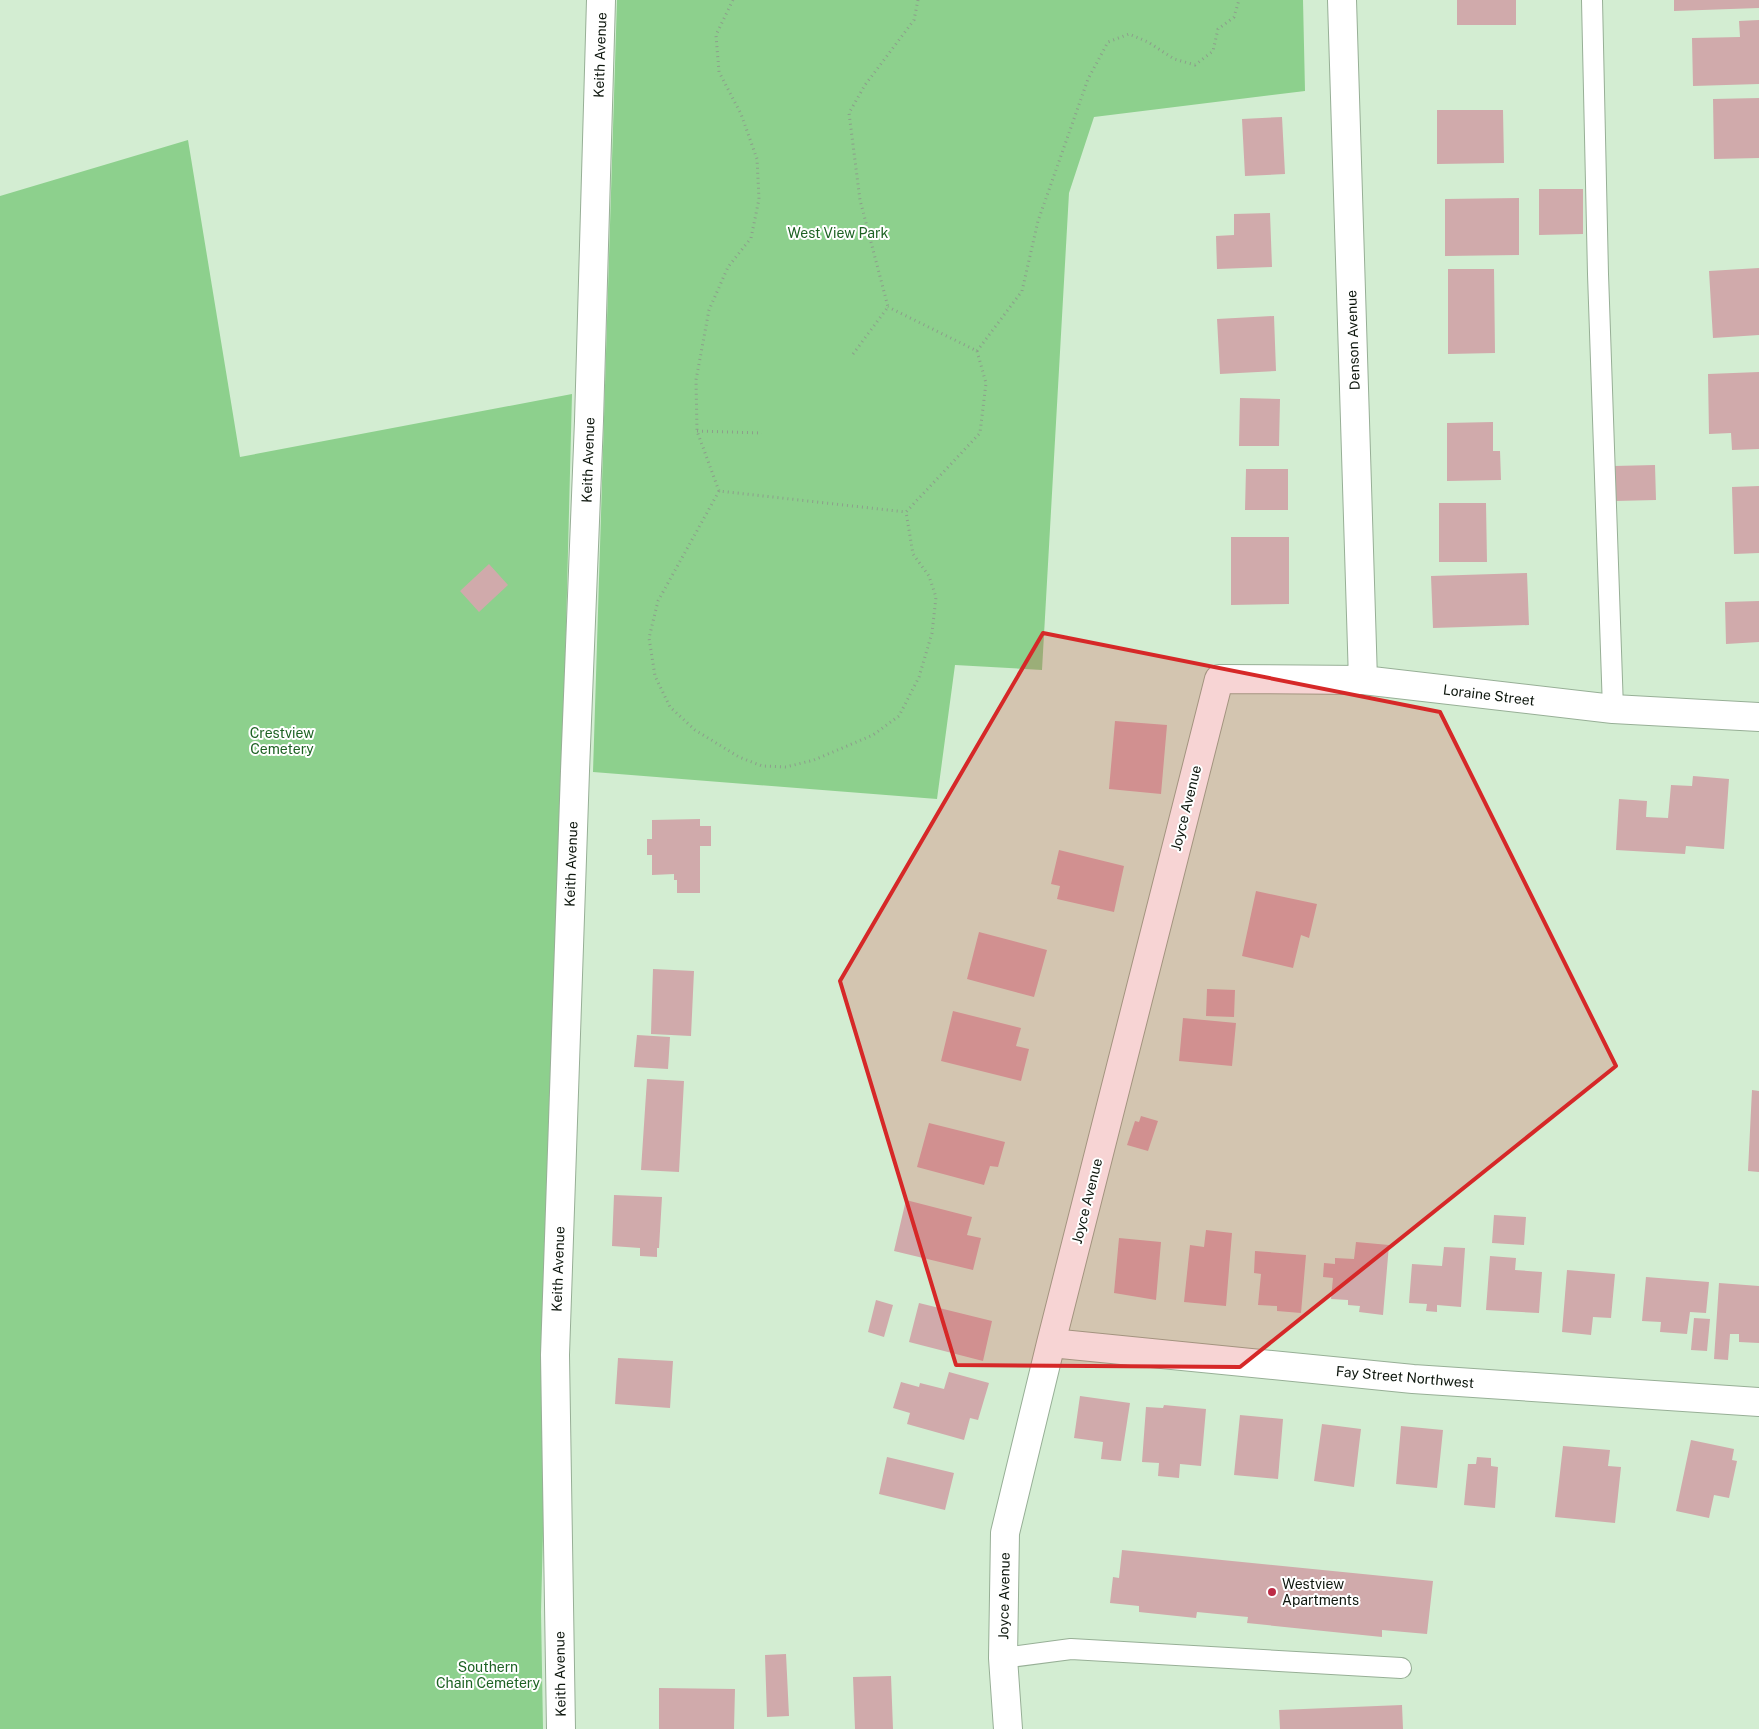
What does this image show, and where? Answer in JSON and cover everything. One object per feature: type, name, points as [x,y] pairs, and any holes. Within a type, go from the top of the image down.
[{"type":"street","name":"Keith Avenue","points":[[561,1729],[555,1355],[574,781],[589,421],[602,0]]},
{"type":"street","name":"Denson Avenue","points":[[1342,0],[1363,680]]},
{"type":"street","name":"Loraine Street","points":[[1219,679],[1363,680],[1613,709],[1759,717]]},
{"type":"street","name":"Joyce Avenue","points":[[1008,1729],[1003,1658],[1005,1533],[1051,1342],[1219,679]]},
{"type":"street","name":"Fay Street Northwest","points":[[1051,1342],[1413,1378],[1759,1402]]},
{"type":"lane","points":[[1592,0],[1598,274],[1613,709]]},
{"type":"lane","points":[[1003,1658],[1071,1649],[1401,1668]]},
{"type":"path","points":[[733,0],[716,35],[718,72],[740,114],[757,159],[759,199],[751,238],[728,267],[709,310],[696,380],[697,431],[719,491],[658,601],[650,638],[656,676],[670,707],[695,730],[739,757],[762,766],[786,767],[814,760],[873,735],[899,716],[919,677],[932,633],[936,597],[929,576],[913,554],[906,512]]},
{"type":"path","points":[[906,512],[980,433],[986,383],[977,351],[888,307],[860,200],[849,113],[865,85],[914,20],[918,0]]},
{"type":"path","points":[[977,351],[1022,291],[1038,220],[1088,79],[1108,42],[1129,34],[1148,42],[1174,60],[1195,65],[1213,51],[1218,29],[1234,17],[1238,0]]},
{"type":"path","points":[[853,354],[888,307]]},
{"type":"path","points":[[697,431],[762,433]]},
{"type":"path","points":[[719,491],[906,512]]},
{"type":"highlighted area","points":[[1043,633],[1440,712],[1616,1066],[1240,1367],[956,1365],[840,981]]},
{"type":"green space","name":"West View Park","points":[[617,0],[1303,0],[1305,91],[1094,117],[1069,193],[1042,670],[955,665],[937,799],[593,772]]},
{"type":"green space","name":"Crestview Cemetery","points":[[188,140],[240,457],[572,394],[541,1612],[543,1729],[0,1729],[0,196]]},
{"type":"building","points":[[1457,0],[1516,0],[1516,25],[1457,25]]},
{"type":"building","points":[[1674,0],[1759,0],[1759,8],[1674,11]]},
{"type":"building","points":[[1759,20],[1759,84],[1693,86],[1692,38],[1740,37],[1739,21]]},
{"type":"building","points":[[1759,98],[1759,158],[1714,159],[1713,99]]},
{"type":"building","points":[[1437,110],[1503,110],[1504,163],[1437,164]]},
{"type":"building","points":[[1282,117],[1285,174],[1245,176],[1242,119]]},
{"type":"building","points":[[1539,189],[1583,189],[1583,234],[1539,235]]},
{"type":"building","points":[[1519,198],[1519,255],[1445,256],[1445,199]]},
{"type":"building","points":[[1270,213],[1272,267],[1217,269],[1216,236],[1234,235],[1234,214]]},
{"type":"building","points":[[1759,268],[1759,335],[1713,338],[1709,271]]},
{"type":"building","points":[[1448,269],[1494,269],[1495,353],[1448,354]]},
{"type":"building","points":[[1274,316],[1276,371],[1220,374],[1217,319]]},
{"type":"building","points":[[1759,372],[1759,449],[1732,450],[1731,433],[1709,434],[1708,374]]},
{"type":"building","points":[[1240,398],[1280,399],[1279,446],[1239,446]]},
{"type":"building","points":[[1493,422],[1493,451],[1500,451],[1501,480],[1447,481],[1447,423]]},
{"type":"building","points":[[1655,465],[1656,500],[1615,501],[1614,466]]},
{"type":"building","points":[[1246,469],[1288,469],[1288,510],[1245,510]]},
{"type":"building","points":[[1759,486],[1759,553],[1734,554],[1732,487]]},
{"type":"building","points":[[1439,503],[1486,503],[1487,562],[1439,562]]},
{"type":"building","points":[[1231,537],[1289,537],[1289,604],[1231,605]]},
{"type":"building","points":[[489,564],[508,585],[479,612],[460,591]]},
{"type":"building","points":[[1527,573],[1529,625],[1433,628],[1431,576]]},
{"type":"building","points":[[1759,601],[1759,642],[1726,644],[1725,602]]},
{"type":"building","points":[[1115,721],[1167,725],[1161,794],[1109,789]]},
{"type":"building","points":[[1693,776],[1729,779],[1724,849],[1686,846],[1685,854],[1616,850],[1619,799],[1647,801],[1646,817],[1668,818],[1671,785],[1692,786]]},
{"type":"building","points":[[700,819],[700,826],[711,826],[711,846],[700,846],[700,893],[677,893],[677,880],[674,880],[674,874],[652,875],[652,855],[647,855],[647,839],[652,839],[652,820]]},
{"type":"building","points":[[1059,850],[1124,866],[1114,912],[1057,899],[1060,886],[1051,884]]},
{"type":"building","points":[[1256,891],[1317,904],[1309,938],[1301,935],[1293,968],[1242,956]]},
{"type":"building","points":[[979,932],[1047,950],[1034,997],[967,979]]},
{"type":"building","points":[[653,969],[694,971],[691,1036],[651,1034]]},
{"type":"building","points":[[1207,989],[1235,990],[1234,1017],[1206,1016]]},
{"type":"building","points":[[953,1011],[1021,1028],[1016,1046],[1029,1049],[1021,1081],[941,1061]]},
{"type":"building","points":[[1183,1018],[1236,1023],[1232,1066],[1179,1061]]},
{"type":"building","points":[[637,1035],[670,1037],[668,1069],[634,1067]]},
{"type":"building","points":[[647,1079],[684,1081],[679,1172],[641,1170]]},
{"type":"building","points":[[1752,1090],[1759,1091],[1759,1172],[1748,1171]]},
{"type":"building","points":[[1141,1116],[1158,1121],[1148,1151],[1127,1145],[1135,1121],[1139,1122]]},
{"type":"building","points":[[929,1123],[1005,1142],[998,1167],[990,1166],[984,1185],[917,1167]]},
{"type":"building","points":[[614,1195],[662,1197],[657,1257],[640,1256],[640,1248],[612,1246]]},
{"type":"building","points":[[906,1200],[972,1217],[967,1235],[981,1238],[973,1270],[894,1251]]},
{"type":"building","points":[[1494,1215],[1526,1217],[1524,1245],[1492,1243]]},
{"type":"building","points":[[1206,1230],[1232,1233],[1226,1306],[1184,1302],[1190,1245],[1204,1247]]},
{"type":"building","points":[[1119,1238],[1161,1242],[1156,1300],[1114,1293]]},
{"type":"building","points":[[1356,1242],[1389,1245],[1383,1315],[1359,1312],[1360,1306],[1348,1305],[1348,1300],[1331,1299],[1333,1278],[1323,1277],[1324,1263],[1335,1264],[1335,1258],[1354,1259]]},
{"type":"building","points":[[1444,1247],[1465,1248],[1461,1307],[1437,1305],[1437,1312],[1426,1311],[1427,1304],[1409,1303],[1412,1264],[1442,1266]]},
{"type":"building","points":[[1255,1251],[1306,1255],[1301,1313],[1277,1311],[1277,1306],[1258,1305],[1261,1274],[1254,1273]]},
{"type":"building","points":[[1490,1256],[1516,1258],[1515,1270],[1542,1272],[1539,1313],[1486,1310]]},
{"type":"building","points":[[1567,1270],[1615,1274],[1611,1318],[1593,1317],[1591,1335],[1562,1332]]},
{"type":"building","points":[[1646,1277],[1709,1282],[1706,1313],[1690,1312],[1687,1334],[1660,1332],[1661,1322],[1642,1321]]},
{"type":"building","points":[[1719,1283],[1759,1286],[1759,1343],[1739,1342],[1739,1334],[1730,1334],[1728,1360],[1714,1359]]},
{"type":"building","points":[[876,1300],[893,1305],[884,1337],[868,1332]]},
{"type":"building","points":[[919,1303],[992,1321],[983,1361],[909,1342]]},
{"type":"building","points":[[1694,1318],[1710,1319],[1707,1351],[1691,1350]]},
{"type":"building","points":[[618,1358],[673,1361],[670,1408],[615,1404]]},
{"type":"building","points":[[949,1372],[989,1383],[978,1420],[970,1418],[964,1440],[907,1424],[910,1413],[893,1408],[901,1382],[919,1387],[920,1383],[944,1389]]},
{"type":"building","points":[[1080,1396],[1130,1403],[1121,1461],[1101,1459],[1103,1442],[1074,1438]]},
{"type":"building","points":[[1164,1405],[1206,1409],[1201,1466],[1180,1464],[1179,1478],[1158,1476],[1159,1463],[1142,1462],[1146,1407],[1163,1408]]},
{"type":"building","points":[[1240,1415],[1283,1419],[1278,1479],[1234,1475]]},
{"type":"building","points":[[1322,1424],[1361,1429],[1354,1487],[1314,1481]]},
{"type":"building","points":[[1401,1426],[1443,1430],[1437,1488],[1396,1484]]},
{"type":"building","points":[[1691,1440],[1734,1449],[1732,1460],[1737,1461],[1729,1498],[1714,1495],[1709,1518],[1676,1511]]},
{"type":"building","points":[[1563,1446],[1610,1450],[1608,1466],[1621,1467],[1615,1523],[1555,1517]]},
{"type":"building","points":[[887,1457],[954,1473],[945,1510],[879,1494]]},
{"type":"building","points":[[1477,1457],[1491,1458],[1491,1466],[1498,1467],[1495,1508],[1464,1505],[1468,1464],[1476,1464]]},
{"type":"building","name":"Westview Apartments","points":[[1122,1550],[1433,1581],[1427,1634],[1382,1630],[1382,1637],[1247,1623],[1248,1617],[1197,1612],[1196,1618],[1139,1612],[1139,1606],[1110,1603],[1113,1577],[1119,1578]]},
{"type":"building","points":[[786,1654],[789,1716],[767,1717],[765,1655]]},
{"type":"building","points":[[891,1676],[893,1729],[855,1729],[853,1677]]},
{"type":"building","points":[[659,1688],[735,1689],[734,1729],[659,1729]]},
{"type":"building","points":[[1402,1705],[1403,1729],[1280,1729],[1279,1710]]},
{"type":"place","name":"Westview Apartments","points":[[1272,1592]]},
{"type":"park label","name":"Southern Chain Cemetery","points":[[488,1675]]}]
